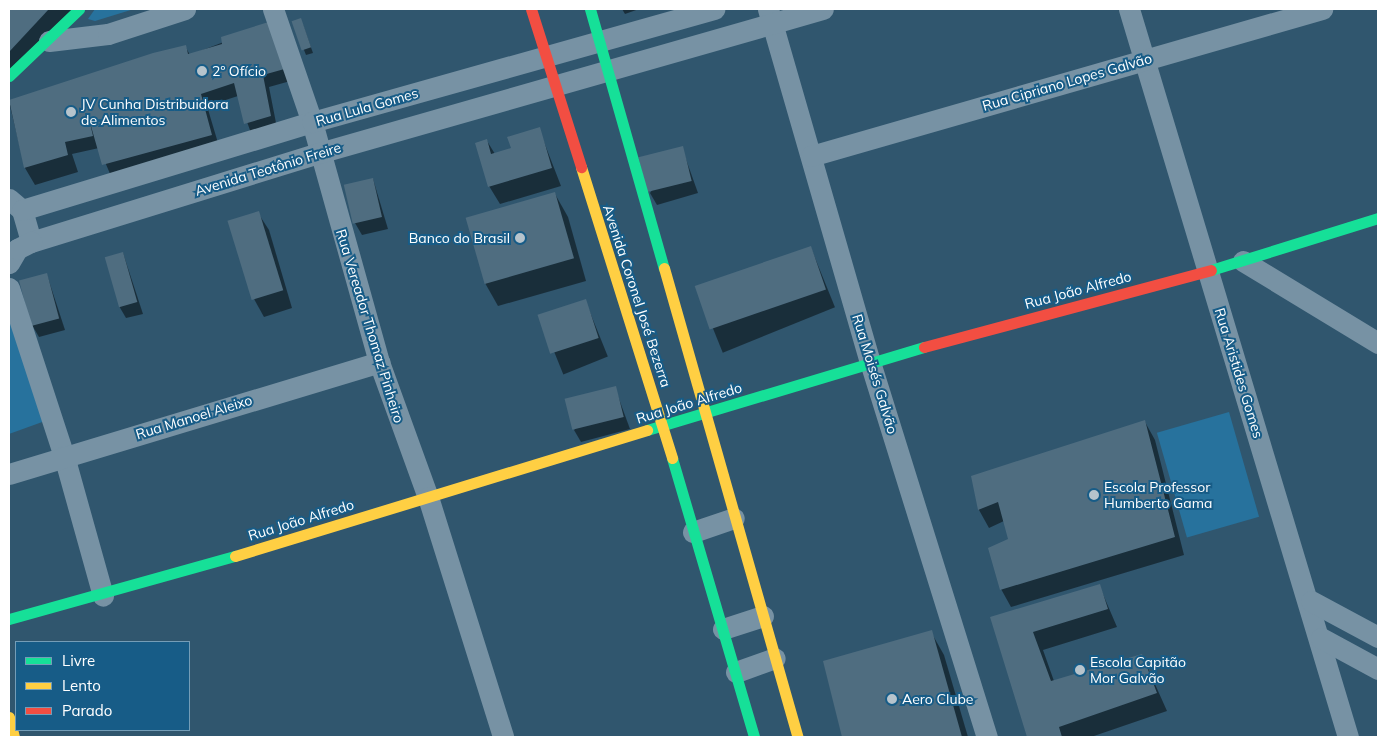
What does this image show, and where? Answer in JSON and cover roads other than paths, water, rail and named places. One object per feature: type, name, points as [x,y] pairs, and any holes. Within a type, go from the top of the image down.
[{"type":"main road","points":[[9,76],[49,41],[79,9]]},
{"type":"main road","name":"Avenida Coronel José Bezerra","points":[[531,9],[544,57],[663,427],[693,532],[724,629],[754,737]]},
{"type":"main road","name":"Avenida Coronel José Bezerra","points":[[590,9],[609,68],[704,415],[798,737]]},
{"type":"main road","name":"Rua João Alfredo","points":[[9,619],[103,596],[704,415],[870,362],[1243,261],[1378,218]]},
{"type":"main road","points":[[9,717],[14,737]]},
{"type":"street","points":[[49,41],[108,34],[186,9]]},
{"type":"street","name":"Rua Vereador Thomaz Pinheiro","points":[[273,9],[312,122],[379,362],[428,497],[500,737]]},
{"type":"street","name":"Rua Lula Gomes","points":[[15,205],[193,158],[312,122],[544,57],[599,39],[714,9]]},
{"type":"street","points":[[555,87],[770,17],[823,9]]},
{"type":"street","name":"Rua Aristides Gomes","points":[[1129,9],[1207,271],[1311,601],[1348,737]]},
{"type":"street","name":"Rua Cipriano Lopes Galvão","points":[[811,156],[1322,9]]},
{"type":"street","name":"Rua Moisés Galvão","points":[[770,17],[870,362],[987,737]]},
{"type":"street","name":"Avenida Teotônio Freire","points":[[31,242],[319,152],[555,87]]},
{"type":"street","points":[[193,158],[202,189]]},
{"type":"street","points":[[9,263],[17,249],[31,242],[15,205]]},
{"type":"street","points":[[1243,261],[1378,343]]},
{"type":"street","points":[[9,288],[64,456],[103,596]]},
{"type":"street","name":"Rua Manoel Aleixo","points":[[9,474],[379,362]]},
{"type":"street","points":[[693,532],[734,518]]},
{"type":"street","points":[[1311,601],[1378,637]]},
{"type":"street","points":[[724,629],[762,616]]},
{"type":"street","points":[[1321,638],[1378,669]]},
{"type":"street","points":[[736,672],[775,658]]},
{"type":"place","name":"2º Ofício","points":[[202,71]]},
{"type":"place","name":"JV Cunha Distribuidora de Alimentos","points":[[71,112]]},
{"type":"place","name":"Banco do Brasil","points":[[520,238]]},
{"type":"place","name":"Escola Professor Humberto Gama","points":[[1094,495]]},
{"type":"place","name":"Escola Capitão Mor Galvão","points":[[1080,670]]},
{"type":"place","name":"Aero Clube","points":[[892,699]]}]
